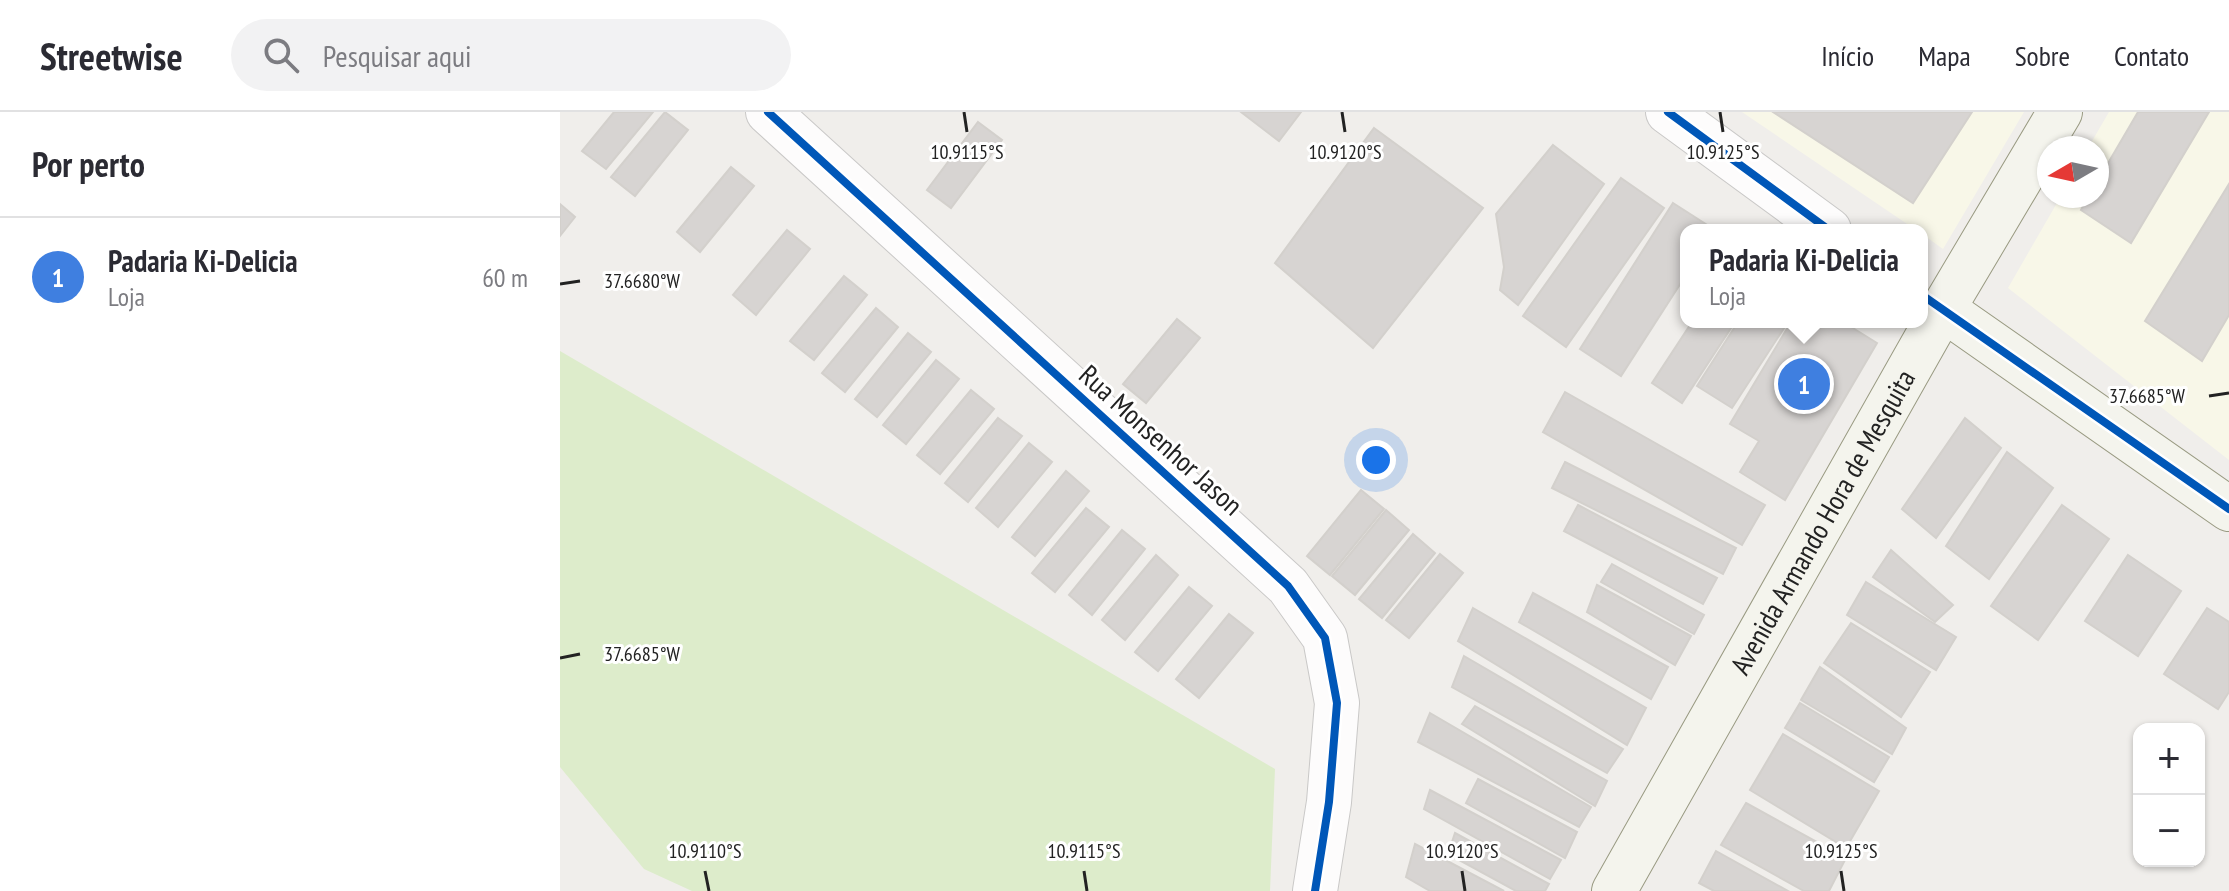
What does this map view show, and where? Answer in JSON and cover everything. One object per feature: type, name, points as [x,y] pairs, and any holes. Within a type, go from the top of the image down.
[{"type":"main road","name":"Avenida Armando Hora de Mesquita","points":[[1932,302],[2060,112]]},
{"type":"main road","points":[[1932,302],[2229,509]]},
{"type":"main road","name":"Avenida Armando Hora de Mesquita","points":[[1614,891],[1918,328]]},
{"type":"street","name":"Rua Monsenhor Jason","points":[[768,112],[1288,586],[1325,638],[1337,703],[1329,802],[1315,891]]},
{"type":"street","points":[[1668,112],[1821,224]]},
{"type":"shaded area","points":[[1742,112],[2024,112],[1943,249],[1928,238],[1928,224],[1907,224]]},
{"type":"shaded area","points":[[2109,112],[2229,112],[2229,460],[2008,288],[2054,208],[2109,208],[2109,136],[2095,136]]},
{"type":"green space","points":[[560,351],[1275,769],[1270,891],[692,891],[644,869],[560,767]]},
{"type":"building","points":[[614,112],[653,112],[606,169],[582,151]]},
{"type":"building","points":[[665,112],[688,130],[635,196],[611,177]]},
{"type":"building","points":[[1241,112],[1301,112],[1279,141]]},
{"type":"building","points":[[1773,112],[1972,112],[1913,203]]},
{"type":"building","points":[[2138,112],[2209,112],[2131,243],[2081,210],[2109,208],[2109,162]]},
{"type":"building","points":[[978,122],[1002,140],[951,208],[927,190]]},
{"type":"building","points":[[1374,128],[1483,208],[1373,348],[1275,263]]},
{"type":"building","points":[[1553,145],[1604,184],[1518,305],[1500,290],[1504,267],[1496,214]]},
{"type":"building","points":[[731,167],[754,186],[700,252],[677,232]]},
{"type":"building","points":[[1621,178],[1664,208],[1566,347],[1523,316]]},
{"type":"building","points":[[2229,184],[2229,315],[2202,361],[2145,321]]},
{"type":"building","points":[[1673,203],[1706,224],[1680,224],[1680,284],[1621,376],[1580,349]]},
{"type":"building","points":[[560,204],[575,217],[560,236]]},
{"type":"building","points":[[787,230],[810,249],[756,315],[733,295]]},
{"type":"building","points":[[844,276],[867,295],[814,360],[790,341]]},
{"type":"building","points":[[876,308],[898,327],[845,392],[822,373]]},
{"type":"building","points":[[1177,319],[1200,338],[1146,403],[1123,384]]},
{"type":"building","points":[[1688,328],[1731,328],[1682,403],[1652,383]]},
{"type":"building","points":[[1734,328],[1784,328],[1732,408],[1697,386]]},
{"type":"building","points":[[1787,328],[1853,328],[1877,343],[1785,500],[1740,472],[1759,441],[1730,424]]},
{"type":"building","points":[[908,333],[931,352],[877,417],[855,399]]},
{"type":"building","points":[[936,360],[959,379],[906,444],[883,425]]},
{"type":"building","points":[[971,390],[994,409],[940,474],[917,455]]},
{"type":"building","points":[[1565,392],[1765,505],[1742,545],[1543,432]]},
{"type":"building","points":[[998,418],[1022,436],[968,502],[945,483]]},
{"type":"building","points":[[1965,418],[2001,448],[1936,538],[1902,509]]},
{"type":"building","points":[[1029,443],[1052,462],[998,527],[976,508]]},
{"type":"building","points":[[2007,452],[2053,488],[1989,579],[1946,546]]},
{"type":"building","points":[[1565,462],[1736,548],[1723,574],[1552,488]]},
{"type":"building","points":[[1066,471],[1089,491],[1035,556],[1012,537]]},
{"type":"building","points":[[1361,490],[1384,509],[1330,575],[1307,556]]},
{"type":"building","points":[[1578,505],[1717,578],[1703,604],[1564,531]]},
{"type":"building","points":[[2062,505],[2109,539],[2038,640],[1991,606]]},
{"type":"building","points":[[1086,508],[1109,527],[1055,592],[1032,573]]},
{"type":"building","points":[[1386,510],[1409,530],[1355,595],[1332,576]]},
{"type":"building","points":[[1122,530],[1145,549],[1092,615],[1069,595]]},
{"type":"building","points":[[1413,534],[1435,553],[1382,618],[1359,599]]},
{"type":"building","points":[[1891,550],[1953,605],[1935,622],[1873,577]]},
{"type":"building","points":[[1440,554],[1463,573],[1409,638],[1386,620]]},
{"type":"building","points":[[1156,555],[1178,575],[1125,640],[1102,620]]},
{"type":"building","points":[[2128,555],[2181,591],[2138,656],[2085,621]]},
{"type":"building","points":[[1612,564],[1704,615],[1694,634],[1601,582]]},
{"type":"building","points":[[1866,582],[1956,637],[1936,670],[1847,615]]},
{"type":"building","points":[[1597,585],[1691,636],[1675,665],[1587,612]]},
{"type":"building","points":[[1189,587],[1212,606],[1158,671],[1135,652]]},
{"type":"building","points":[[1533,593],[1668,667],[1651,699],[1519,622]]},
{"type":"building","points":[[1473,608],[1646,708],[1627,745],[1458,641]]},
{"type":"building","points":[[2207,608],[2229,622],[2229,692],[2218,709],[2164,674]]},
{"type":"building","points":[[1229,614],[1253,633],[1199,698],[1176,679]]},
{"type":"building","points":[[1851,623],[1930,672],[1901,717],[1824,663]]},
{"type":"building","points":[[1464,656],[1623,749],[1607,773],[1452,687]]},
{"type":"building","points":[[1820,667],[1906,728],[1892,754],[1801,700]]},
{"type":"building","points":[[1800,703],[1889,757],[1874,782],[1785,728]]},
{"type":"building","points":[[1475,706],[1607,781],[1595,806],[1462,724]]},
{"type":"building","points":[[1430,713],[1591,807],[1579,827],[1418,742]]},
{"type":"building","points":[[1783,734],[1879,791],[1846,848],[1750,790]]},
{"type":"building","points":[[1478,779],[1577,832],[1565,858],[1466,803]]},
{"type":"building","points":[[1430,790],[1561,860],[1550,879],[1424,809]]},
{"type":"building","points":[[1746,803],[1846,858],[1829,891],[1804,891],[1721,845]]},
{"type":"building","points":[[1455,833],[1549,884],[1545,891],[1516,891],[1448,854]]},
{"type":"building","points":[[1415,844],[1504,891],[1430,891],[1406,877]]},
{"type":"building","points":[[1716,851],[1788,891],[1714,891],[1699,883]]},
{"type":"cycle path","points":[[768,112],[1288,586],[1325,638],[1337,703],[1329,802],[1315,891]]},
{"type":"cycle path","points":[[1668,112],[1821,224]]},
{"type":"cycle path","points":[[1928,299],[2229,509]]},
{"type":"place","name":"Padaria Ki-Delicia","points":[[1804,384]]}]
